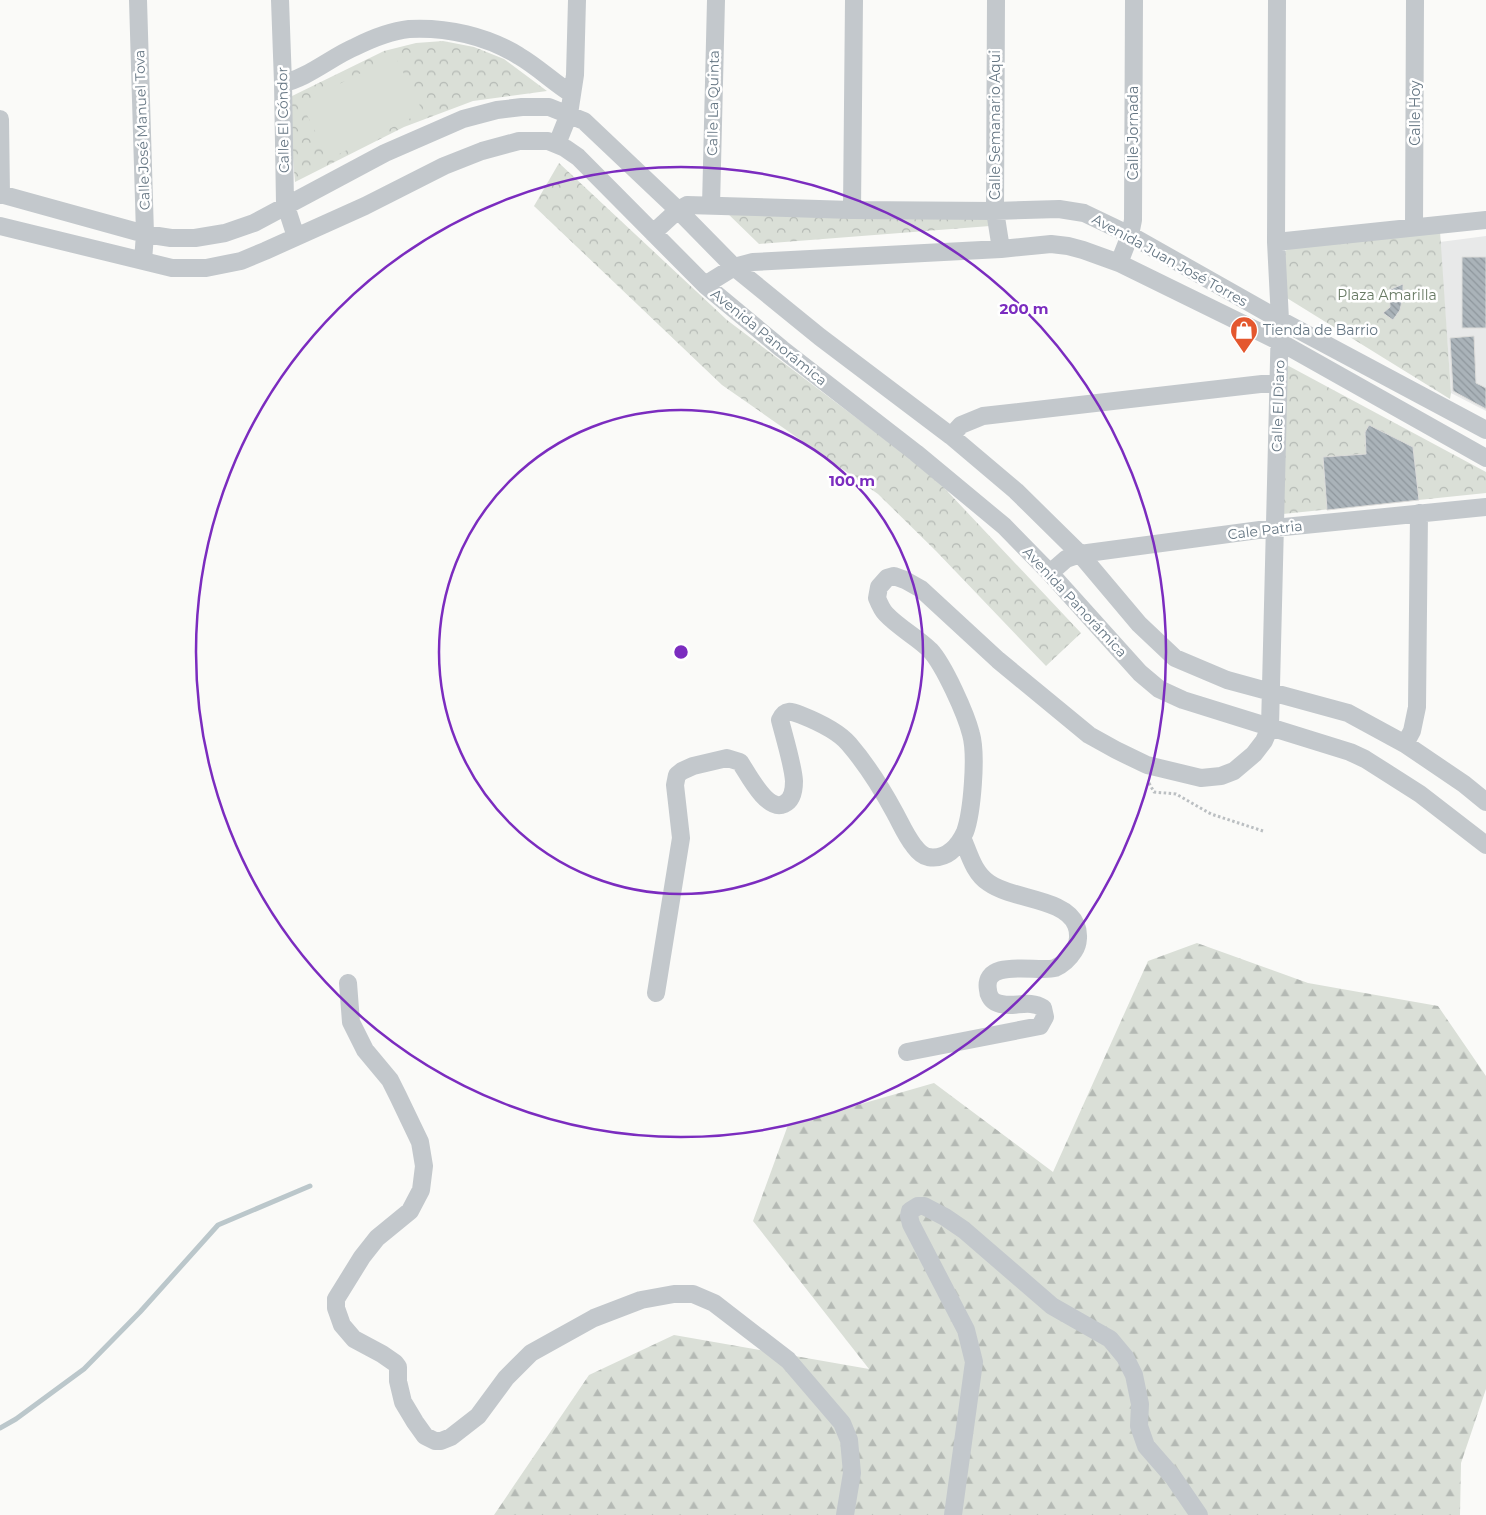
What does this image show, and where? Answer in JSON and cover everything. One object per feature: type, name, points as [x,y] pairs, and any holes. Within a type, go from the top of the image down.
[{"type":"street","name":"Calle José Manuel Tova","points":[[138,0],[145,234],[143,261]]},
{"type":"street","name":"Calle El Cóndor","points":[[280,0],[286,206],[296,237]]},
{"type":"street","points":[[0,226],[172,268],[206,268],[241,261],[365,206],[444,166],[482,151],[527,140],[548,141],[557,144],[569,114],[572,94],[577,0]]},
{"type":"street","name":"Calle La Quinta","points":[[711,206],[716,0]]},
{"type":"street","points":[[852,210],[854,0]]},
{"type":"street","name":"Calle Semanario Aqui","points":[[996,0],[995,211],[1001,249]]},
{"type":"street","name":"Calle Jornada","points":[[1120,263],[1133,220],[1134,0]]},
{"type":"street","name":"Calle El Diaro","points":[[1270,727],[1280,342],[1276,242],[1277,0]]},
{"type":"street","name":"Calle Hoy","points":[[1414,227],[1415,0]]},
{"type":"street","points":[[283,83],[294,80],[354,47],[378,38],[408,29],[431,29],[482,38],[505,48],[572,94]]},
{"type":"street","points":[[0,120],[1,195],[145,234],[171,238],[195,238],[225,233],[254,223],[385,153],[463,119],[497,110],[522,107],[548,107],[569,114],[584,122],[678,210],[734,267],[820,337],[951,436],[1016,491],[1080,554],[1139,624],[1175,658],[1227,680],[1348,713],[1405,744],[1464,784],[1486,802]]},
{"type":"street","name":"Avenida Panorámica","points":[[557,144],[578,157],[705,285],[782,349],[916,453],[997,520],[1050,572],[1140,673],[1160,688],[1183,700],[1350,752],[1365,759],[1420,794],[1486,845]]},
{"type":"street","name":"Avenida Juan José Torres","points":[[678,210],[686,205],[852,210],[995,211],[1059,209],[1084,213],[1130,235],[1280,320],[1486,430]]},
{"type":"street","points":[[653,233],[678,210]]},
{"type":"street","points":[[1276,242],[1486,220]]},
{"type":"street","name":"Avenida Juan José Torres","points":[[705,285],[734,267],[753,262],[1001,249],[1051,244],[1068,246],[1120,263],[1280,342],[1486,458]]},
{"type":"street","points":[[951,436],[961,425],[983,416],[1278,382]]},
{"type":"street","name":"Cale Patria","points":[[1050,572],[1066,559],[1080,554],[1274,528],[1486,507]]},
{"type":"street","points":[[1405,744],[1412,731],[1417,706],[1419,513]]},
{"type":"street","points":[[656,993],[681,838],[675,785],[677,775],[693,766],[727,758],[735,759],[740,762],[764,797],[772,804],[781,806],[788,802],[793,794],[794,779],[780,720],[786,712],[793,712],[818,722],[848,742],[881,788],[914,846],[925,856],[938,858],[945,856],[957,847],[961,840],[969,822],[974,758],[972,736],[940,663],[930,650],[885,614],[877,598],[879,587],[887,578],[894,576],[922,590],[998,660],[1089,734],[1147,765],[1202,778],[1221,776],[1234,771],[1254,754],[1264,741],[1270,727]]},
{"type":"street","points":[[907,1052],[1040,1026],[1046,1017],[1043,1008],[1036,1003],[1008,1005],[996,1003],[987,988],[990,977],[994,972],[1006,969],[1053,968],[1068,961],[1077,947],[1078,931],[1076,923],[1066,911],[1058,907],[1012,895],[989,883],[975,868],[964,842],[961,840]]},
{"type":"street","points":[[348,983],[351,1022],[365,1050],[390,1080],[420,1142],[424,1166],[421,1190],[410,1211],[377,1238],[362,1257],[336,1299],[336,1308],[342,1325],[354,1339],[382,1354],[398,1367],[398,1381],[403,1402],[425,1436],[435,1441],[451,1437],[478,1416],[506,1378],[532,1353],[594,1318],[641,1300],[674,1294],[693,1294],[714,1304],[788,1360],[842,1423],[849,1440],[852,1473],[845,1515]]},
{"type":"street","points":[[953,1515],[974,1362],[966,1330],[911,1224],[910,1211],[918,1206],[928,1208],[964,1230],[1052,1306],[1110,1339],[1125,1357],[1134,1375],[1140,1404],[1139,1426],[1146,1446],[1173,1477],[1198,1515]]},
{"type":"path","points":[[1147,765],[1147,776],[1154,792],[1176,794],[1211,814],[1236,824],[1263,831]]},
{"type":"shaded area","points":[[1486,236],[1486,411],[1451,393],[1440,242]]},
{"type":"green space","points":[[443,41],[474,47],[504,59],[547,91],[473,101],[404,127],[295,182],[288,98],[384,51],[416,43]]},
{"type":"green space","points":[[395,56],[423,112],[329,159],[301,103]]},
{"type":"green space","points":[[559,163],[727,320],[932,475],[1081,633],[1046,666],[936,551],[878,494],[722,385],[534,206]]},
{"type":"green space","points":[[722,208],[987,213],[990,226],[759,244]]},
{"type":"green space","name":"Plaza Amarilla","points":[[1440,231],[1450,399],[1282,295],[1283,253],[1289,248]]},
{"type":"green space","points":[[1285,364],[1486,472],[1486,493],[1283,514]]},
{"type":"green space","points":[[1197,943],[1308,983],[1438,1006],[1486,1076],[1486,1389],[1461,1463],[1460,1515],[494,1515],[589,1375],[674,1335],[869,1369],[753,1221],[788,1125],[934,1083],[1053,1172],[1148,961]]},
{"type":"building","points":[[1462,257],[1486,257],[1486,328],[1462,328]]},
{"type":"building","points":[[1403,284],[1400,310],[1393,320],[1383,313],[1390,307],[1389,290]]},
{"type":"building","points":[[1474,336],[1476,383],[1486,388],[1486,409],[1453,391],[1450,338]]},
{"type":"building","points":[[1369,425],[1413,447],[1419,500],[1327,510],[1323,457],[1366,454],[1365,432]]},
{"type":"waterway","points":[[0,1428],[16,1419],[84,1369],[140,1312],[218,1225],[310,1186]]},
{"type":"place","name":"Tienda de Barrio","points":[[1244,354]]}]
